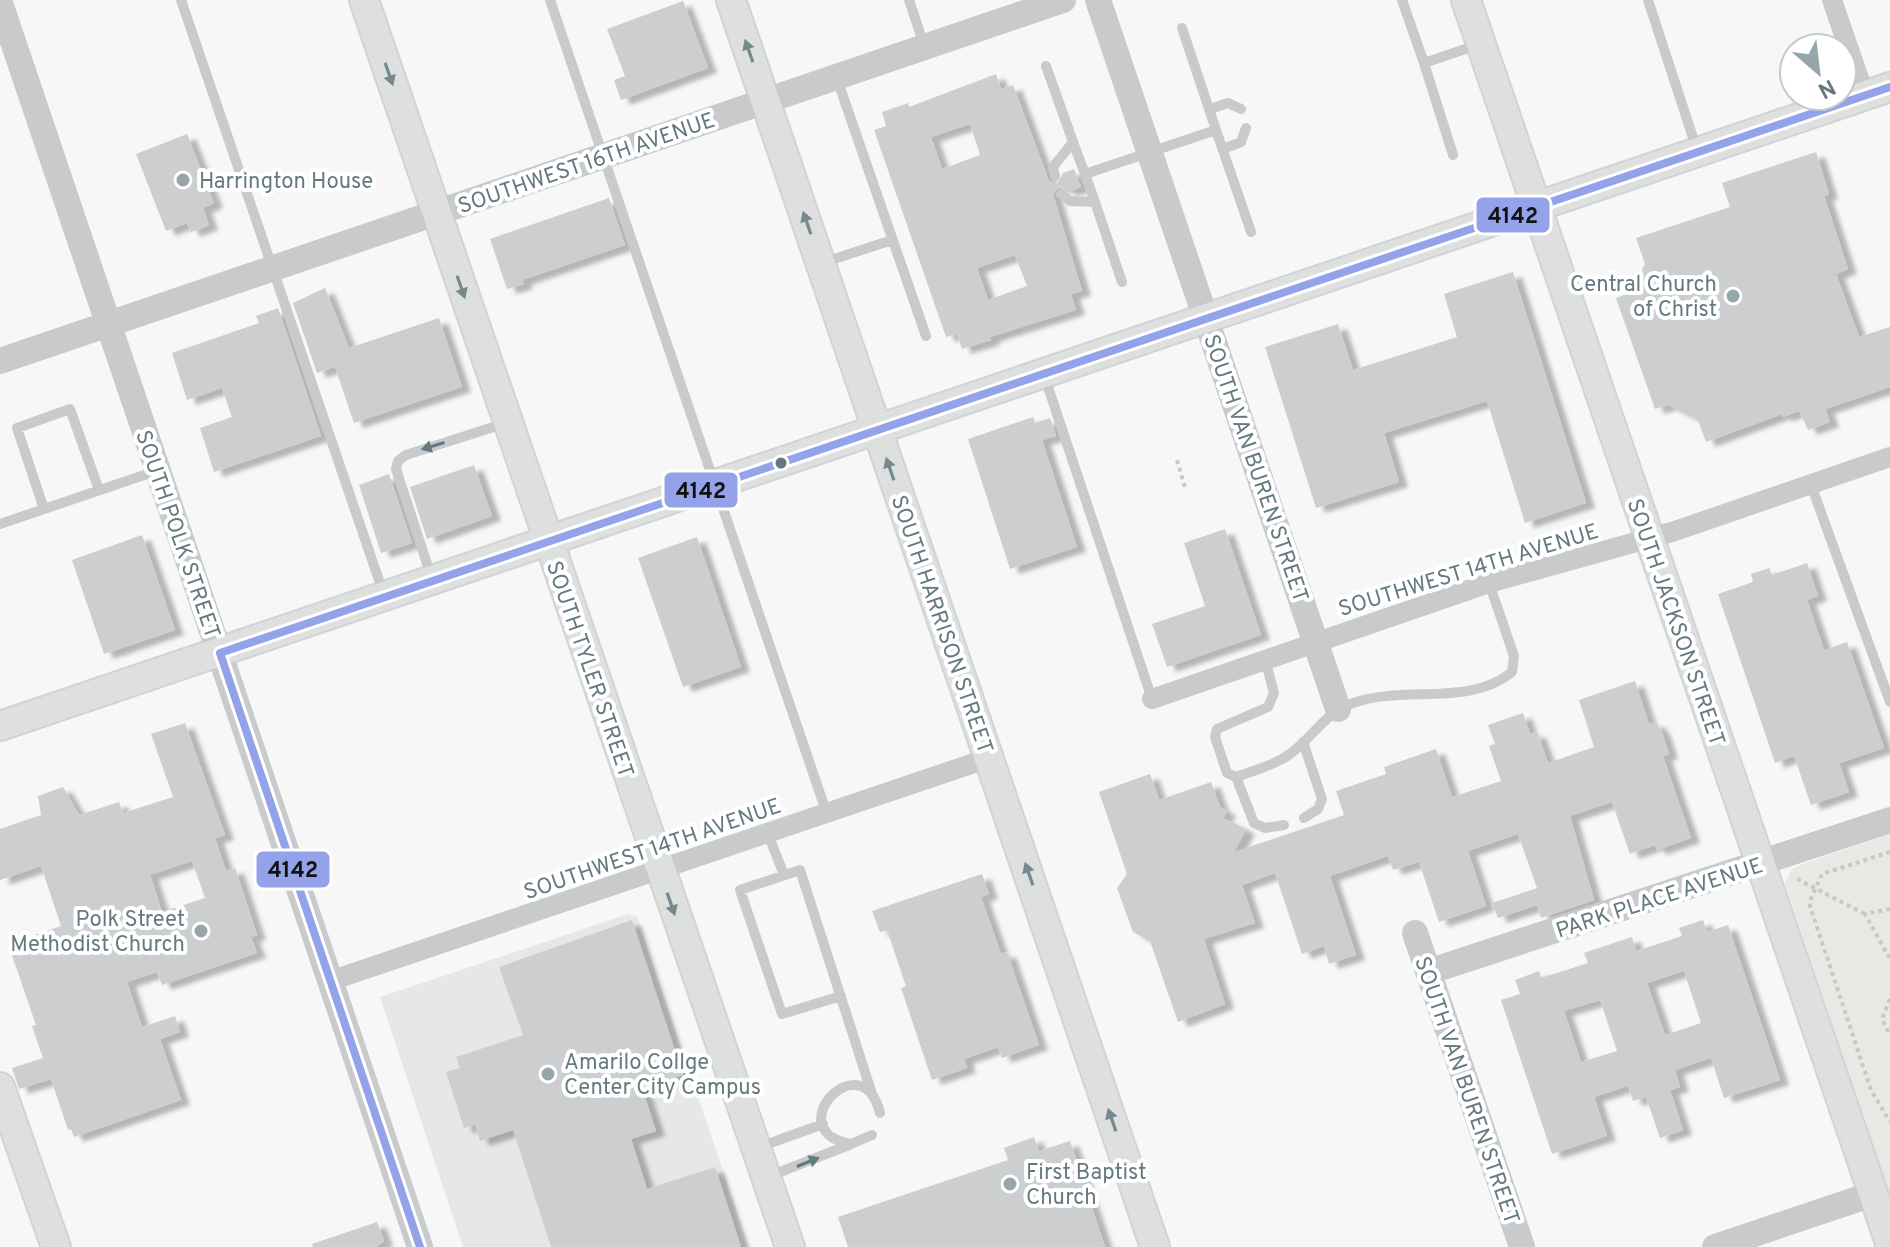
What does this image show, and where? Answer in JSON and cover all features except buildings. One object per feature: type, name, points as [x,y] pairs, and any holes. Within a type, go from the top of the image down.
[{"type":"main road","name":"SOUTH TYLER STREET","points":[[364,0],[790,1247]]},
{"type":"main road","name":"SOUTH HARRISON STREET","points":[[731,0],[1155,1247]]},
{"type":"main road","name":"SOUTH JACKSON STREET","points":[[1466,0],[1890,1243]]},
{"type":"main road","points":[[0,726],[1877,92]]},
{"type":"main road","points":[[1,1093],[56,1247]]},
{"type":"street","name":"SOUTHWEST 16TH AVENUE","points":[[0,361],[1063,0]]},
{"type":"street","name":"SOUTH VAN BUREN STREET","points":[[1098,0],[1338,709]]},
{"type":"street","points":[[1832,0],[1877,92]]},
{"type":"street","name":"SOUTH POLK STREET","points":[[0,3],[420,1247]]},
{"type":"street","name":"SOUTHWEST 14TH AVENUE","points":[[1152,699],[1489,583],[1649,538],[1890,457]]},
{"type":"street","name":"SOUTHWEST 14TH AVENUE","points":[[330,981],[989,758]]},
{"type":"street","name":"PARK PLACE AVENUE","points":[[1428,972],[1890,820]]},
{"type":"street","name":"SOUTH VAN BUREN STREET","points":[[1415,933],[1522,1247]]},
{"type":"street","points":[[1715,1247],[1873,1194]]},
{"type":"lane","points":[[181,0],[385,598]]},
{"type":"lane","points":[[550,0],[827,814]]},
{"type":"lane","points":[[909,0],[925,47]]},
{"type":"lane","points":[[1402,0],[1453,155]]},
{"type":"lane","points":[[1648,0],[1697,152]]},
{"type":"lane","points":[[1182,28],[1251,232]]},
{"type":"lane","points":[[1424,63],[1482,43]]},
{"type":"lane","points":[[1046,66],[1122,282]]},
{"type":"lane","points":[[836,77],[926,336]]},
{"type":"lane","points":[[1210,109],[1228,103],[1241,109]]},
{"type":"lane","points":[[1223,149],[1241,142],[1246,128]]},
{"type":"lane","points":[[1085,174],[1216,130]]},
{"type":"lane","points":[[1055,176],[1053,167],[1073,142]]},
{"type":"lane","points":[[1061,194],[1070,201],[1095,202]]},
{"type":"lane","points":[[821,263],[892,240]]},
{"type":"lane","points":[[1044,375],[1152,699]]},
{"type":"lane","points":[[44,509],[17,428],[70,409],[99,490]]},
{"type":"lane","points":[[433,581],[396,469],[398,461],[406,455],[507,423]]},
{"type":"lane","points":[[1,519],[44,509],[158,470]]},
{"type":"lane","points":[[1811,485],[1890,702]]},
{"type":"lane","points":[[1236,777],[1288,756],[1338,709],[1385,695],[1480,690],[1505,678],[1512,672],[1514,656],[1489,583]]},
{"type":"lane","points":[[1265,659],[1274,693],[1268,707],[1217,729],[1215,737],[1227,773],[1236,777],[1254,823],[1265,828],[1284,825]]},
{"type":"lane","points":[[1303,742],[1322,799],[1318,809],[1304,818]]},
{"type":"lane","points":[[768,834],[784,875]]},
{"type":"lane","points":[[841,996],[782,1014],[740,890],[800,870],[880,1113]]},
{"type":"lane","points":[[851,1144],[832,1138],[823,1124],[824,1103],[836,1089],[855,1085],[872,1094]]},
{"type":"lane","points":[[756,1149],[823,1124]]},
{"type":"lane","points":[[766,1178],[872,1135]]},
{"type":"path","points":[[1177,460],[1186,491]]},
{"type":"path","points":[[1890,852],[1822,874],[1809,903],[1871,1090],[1890,1122]]},
{"type":"path","points":[[1797,879],[1865,914],[1890,959]]},
{"type":"path","points":[[1865,914],[1890,909]]},
{"type":"path","points":[[1890,999],[1882,1019],[1890,1035]]},
{"type":"shaded area","points":[[1890,834],[1890,1197],[1785,883],[1792,869],[1800,865]]},
{"type":"shaded area","name":"Amarilo Collge Center City Campus","points":[[628,914],[637,917],[749,1247],[463,1247],[380,997]]},
{"type":"transit line","name":"4142","points":[[420,1247],[220,653],[1890,87]]},
{"type":"place","name":"Harrington House","points":[[183,180]]},
{"type":"place","name":"Central Church of Christ","points":[[1733,296]]},
{"type":"place","name":"Polk Street Methodist Church","points":[[201,931]]},
{"type":"place","name":"Amarilo Collge Center City Campus","points":[[548,1074]]},
{"type":"place","name":"First Baptist Church","points":[[1010,1184]]}]
